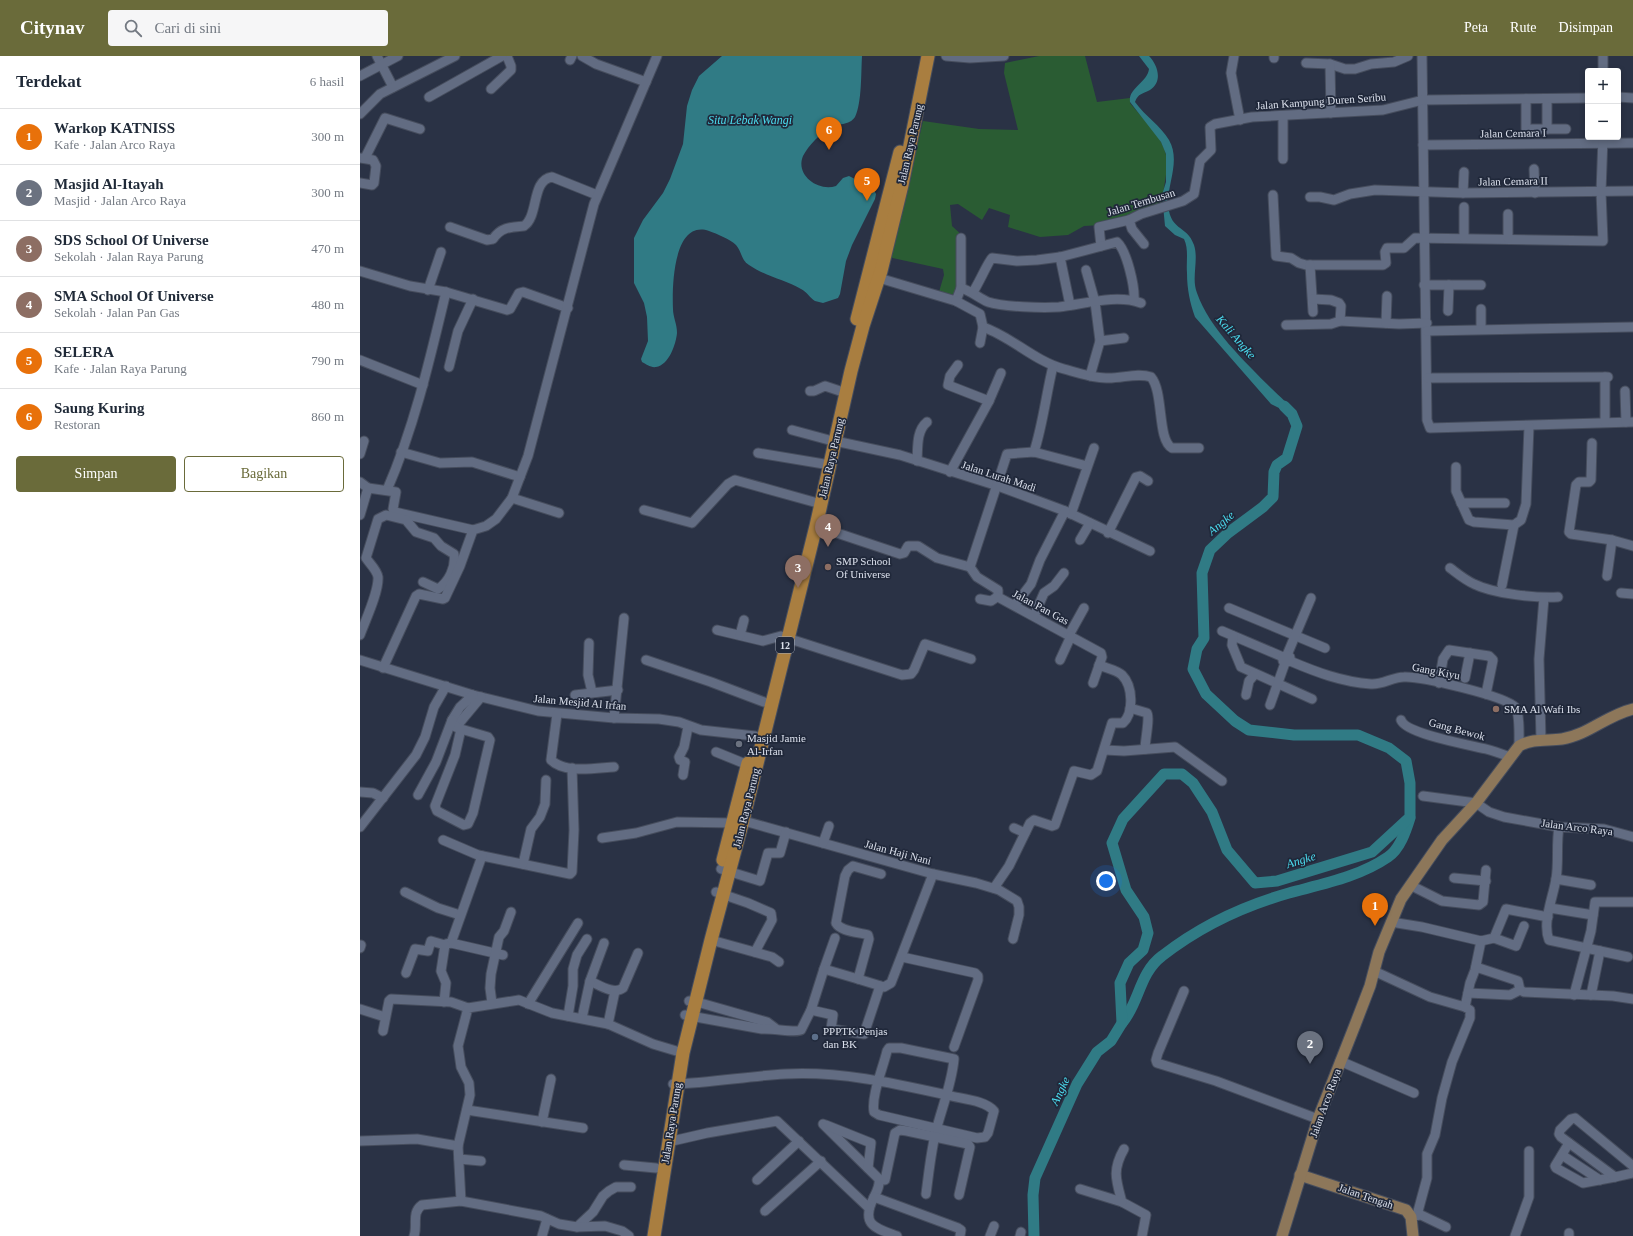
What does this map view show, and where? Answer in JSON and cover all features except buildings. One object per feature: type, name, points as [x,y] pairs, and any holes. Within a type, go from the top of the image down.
[{"type":"highway","name":"Jalan Raya Parung","points":[[737,821],[784,637],[814,502],[832,440],[914,98],[922,56]]},
{"type":"highway","name":"Jalan Raya Parung","points":[[693,1002],[719,893],[726,870],[748,765],[764,702],[816,526],[840,391],[879,278],[902,185],[928,56]]},
{"type":"highway","name":"Jalan Raya Parung","points":[[654,1236],[656,1168],[680,1052],[711,940],[719,893]]},
{"type":"highway","name":"Jalan Raya Parung","points":[[647,1236],[668,1142],[674,1084]]},
{"type":"main road","points":[[1520,746],[1525,743],[1541,740],[1561,739],[1576,736],[1619,713],[1633,709]]},
{"type":"main road","name":"Jalan Arco Raya","points":[[1282,1236],[1318,1119],[1358,1019],[1391,922],[1404,892],[1442,840],[1476,803],[1520,746]]},
{"type":"main road","name":"Jalan Tengah","points":[[1300,1175],[1406,1210],[1414,1216]]},
{"type":"main road","points":[[1413,1236],[1414,1216]]},
{"type":"street","points":[[360,76],[379,60],[398,56]]},
{"type":"street","points":[[360,114],[373,99],[393,87],[455,56]]},
{"type":"street","points":[[429,97],[502,56]]},
{"type":"street","points":[[491,89],[511,70],[506,56]]},
{"type":"street","points":[[582,56],[596,64],[646,82]]},
{"type":"street","points":[[360,482],[368,488],[387,490],[396,493],[393,509],[395,512],[473,530],[486,526],[496,519],[512,498],[528,456],[597,195],[623,138],[657,56]]},
{"type":"street","points":[[946,56],[970,58],[1004,56]]},
{"type":"street","points":[[1234,56],[1231,73],[1240,120]]},
{"type":"street","points":[[1306,63],[1330,64],[1345,69],[1355,69],[1371,64],[1394,62],[1408,56]]},
{"type":"street","points":[[1422,56],[1424,285],[1427,327],[1427,420],[1430,428],[1629,422],[1625,391]]},
{"type":"street","points":[[1603,56],[1603,68]]},
{"type":"street","points":[[379,60],[393,87]]},
{"type":"street","points":[[1330,64],[1331,113]]},
{"type":"street","name":"Jalan Kampung Duren Seribu","points":[[1240,120],[1383,110],[1423,100],[1585,98]]},
{"type":"street","points":[[1621,98],[1633,98]]},
{"type":"street","points":[[1526,99],[1529,129],[1566,129]]},
{"type":"street","points":[[1547,99],[1547,129]]},
{"type":"street","points":[[1282,116],[1283,159]]},
{"type":"street","points":[[360,183],[372,185],[374,183],[376,166],[373,160],[362,158],[385,118],[420,129]]},
{"type":"street","name":"Jalan Tembusan","points":[[1101,246],[1099,227],[1129,220],[1187,200],[1194,194],[1200,161],[1211,150],[1210,127],[1216,124],[1240,120]]},
{"type":"street","points":[[1273,195],[1276,256],[1291,258],[1299,263],[1310,265],[1383,265],[1386,263],[1385,252],[1387,248],[1404,248],[1412,238],[1508,238],[1603,241],[1602,192],[1604,140]]},
{"type":"street","name":"Jalan Cemara I","points":[[1423,145],[1604,140],[1633,143]]},
{"type":"street","points":[[1534,169],[1535,193]]},
{"type":"street","points":[[1463,193],[1464,172]]},
{"type":"street","points":[[450,227],[487,240],[493,239],[498,232],[509,227],[524,226],[531,218],[542,181],[547,178],[552,177],[597,195]]},
{"type":"street","name":"Jalan Cemara II","points":[[1310,197],[1320,197],[1334,200],[1350,194],[1375,190],[1424,193],[1633,192]]},
{"type":"street","points":[[1464,207],[1464,238]]},
{"type":"street","points":[[1508,214],[1508,238]]},
{"type":"street","points":[[1129,220],[1132,228],[1144,244]]},
{"type":"street","points":[[956,301],[961,288],[961,238]]},
{"type":"street","points":[[961,288],[973,292],[982,299],[994,304],[1054,307],[1116,300],[1138,301],[1119,243],[1101,246],[1060,257],[1024,261],[995,257],[991,258],[985,273],[973,292]]},
{"type":"street","points":[[428,290],[441,252]]},
{"type":"street","points":[[1060,257],[1070,305]]},
{"type":"street","points":[[1310,265],[1313,312]]},
{"type":"street","points":[[1086,270],[1095,302],[1100,341],[1090,376]]},
{"type":"street","points":[[360,271],[428,290],[446,292],[473,299],[507,310],[510,309],[519,293],[523,292],[568,308]]},
{"type":"street","points":[[879,278],[956,301],[980,314],[983,327],[980,343]]},
{"type":"street","points":[[1424,285],[1481,285]]},
{"type":"street","points":[[1448,311],[1449,285]]},
{"type":"street","points":[[387,490],[423,385],[446,292]]},
{"type":"street","points":[[1386,323],[1387,296]]},
{"type":"street","points":[[449,367],[458,331],[473,299]]},
{"type":"street","points":[[1313,299],[1339,302],[1341,306],[1340,321]]},
{"type":"street","points":[[1481,309],[1481,329]]},
{"type":"street","points":[[1286,325],[1331,324],[1340,321],[1481,329],[1633,327]]},
{"type":"street","points":[[983,327],[995,331],[1054,366],[1090,376],[1118,378],[1142,375],[1151,377],[1157,387],[1165,438],[1169,446],[1172,448],[1199,448]]},
{"type":"street","points":[[1100,341],[1124,338]]},
{"type":"street","points":[[360,360],[423,385]]},
{"type":"street","points":[[958,365],[950,376],[948,385],[988,401]]},
{"type":"street","points":[[1034,452],[1041,432],[1047,402],[1048,388],[1054,366]]},
{"type":"street","points":[[950,472],[1001,374]]},
{"type":"street","points":[[1428,378],[1606,377],[1605,422]]},
{"type":"street","points":[[810,391],[814,391],[825,386],[840,391]]},
{"type":"street","points":[[917,461],[920,432],[922,426],[927,422]]},
{"type":"street","points":[[1456,467],[1456,491],[1466,514],[1474,522],[1514,525],[1521,520],[1526,504],[1529,426]]},
{"type":"street","name":"Jalan Lurah Madi","points":[[792,430],[900,455],[998,486],[1016,497],[1068,512],[1108,533],[1150,551]]},
{"type":"street","points":[[360,454],[364,441]]},
{"type":"street","points":[[1592,442],[1591,480],[1589,482],[1579,482],[1576,485],[1568,532],[1571,534],[1612,540],[1633,546]]},
{"type":"street","points":[[1015,605],[1031,584],[1040,560],[1068,512],[1094,448]]},
{"type":"street","points":[[401,452],[440,463],[472,462],[520,477]]},
{"type":"street","points":[[970,568],[1008,454],[1034,452],[1087,466]]},
{"type":"street","points":[[758,453],[824,464]]},
{"type":"street","points":[[1108,533],[1136,477],[1140,476],[1148,481]]},
{"type":"street","points":[[644,510],[692,523],[728,484],[735,480],[814,502]]},
{"type":"street","points":[[360,515],[368,488]]},
{"type":"street","points":[[512,498],[559,513]]},
{"type":"street","points":[[1461,503],[1505,503]]},
{"type":"street","points":[[360,635],[377,586],[378,577],[376,570],[366,558],[378,519],[382,516],[386,515],[406,520],[416,532],[434,538],[441,546],[454,554],[455,562],[446,584],[438,589],[423,582]]},
{"type":"street","points":[[1080,540],[1090,523]]},
{"type":"street","points":[[1502,585],[1514,525]]},
{"type":"street","name":"Jalan Pan Gas","points":[[816,526],[900,554],[904,553],[908,546],[918,546],[937,558],[970,568],[977,577],[998,590],[997,596],[1101,653],[1102,657],[1099,665]]},
{"type":"street","points":[[383,668],[417,594],[443,599],[445,598],[460,566],[473,530]]},
{"type":"street","points":[[1607,576],[1612,540]]},
{"type":"street","points":[[1450,568],[1464,579],[1480,587],[1544,598],[1558,597]]},
{"type":"street","points":[[1034,616],[1044,593],[1054,586],[1064,572]]},
{"type":"street","points":[[1621,593],[1633,594]]},
{"type":"street","points":[[980,599],[991,601],[997,596]]},
{"type":"street","points":[[1270,706],[1295,634],[1311,598]]},
{"type":"street","points":[[1541,740],[1540,659],[1544,598]]},
{"type":"street","points":[[1060,660],[1084,608]]},
{"type":"street","points":[[1229,608],[1326,648]]},
{"type":"street","points":[[614,718],[624,618]]},
{"type":"street","points":[[740,635],[744,620]]},
{"type":"street","points":[[717,630],[763,641],[784,637],[902,675],[911,674],[914,670],[925,644],[971,659]]},
{"type":"street","name":"Gang Kiyu","points":[[1222,631],[1332,678],[1373,685],[1396,678],[1408,677],[1486,694],[1508,702],[1517,710],[1520,746]]},
{"type":"street","points":[[1233,636],[1232,645],[1248,681],[1246,696]]},
{"type":"street","points":[[589,643],[588,675],[592,692]]},
{"type":"street","points":[[1439,683],[1446,653],[1455,650],[1489,656],[1493,660],[1486,694]]},
{"type":"street","points":[[1465,678],[1470,653]]},
{"type":"street","name":"Jalan Mesjid Al Irfan","points":[[360,660],[477,696],[538,711],[556,714],[614,718],[659,719],[679,722],[701,730],[756,736]]},
{"type":"street","points":[[646,660],[764,702]]},
{"type":"street","points":[[994,888],[1010,866],[1032,821],[1034,820],[1056,826],[1074,771],[1091,775],[1094,774],[1097,771],[1105,750],[1112,723],[1124,722],[1130,708],[1130,694],[1124,677],[1119,672],[1099,665],[1093,683]]},
{"type":"street","points":[[1241,668],[1312,699]]},
{"type":"street","points":[[1248,681],[1255,674]]},
{"type":"street","points":[[360,827],[416,755],[425,737],[434,707],[446,686]]},
{"type":"street","points":[[575,695],[618,690]]},
{"type":"street","points":[[456,725],[488,737],[490,740],[473,813],[468,824],[464,825],[437,811],[435,808],[455,755],[456,725],[460,707],[477,696]]},
{"type":"street","points":[[1130,708],[1147,713],[1149,716],[1145,735],[1145,750]]},
{"type":"street","points":[[556,714],[551,760],[558,765],[572,768],[614,766]]},
{"type":"street","name":"Gang Bewok","points":[[1401,720],[1406,726],[1421,732],[1487,749],[1510,757]]},
{"type":"street","points":[[418,795],[456,725]]},
{"type":"street","points":[[683,775],[685,762],[680,760],[679,757],[684,746],[688,726]]},
{"type":"street","points":[[1105,750],[1145,750],[1175,747],[1222,781]]},
{"type":"street","points":[[716,752],[748,765]]},
{"type":"street","points":[[444,840],[482,856],[570,874],[573,871],[572,768]]},
{"type":"street","points":[[523,864],[531,829],[540,817],[545,804],[546,780]]},
{"type":"street","points":[[360,792],[373,793],[382,798]]},
{"type":"street","points":[[1423,796],[1476,803]]},
{"type":"street","name":"Jalan Arco Raya","points":[[1476,803],[1495,815],[1559,827],[1604,829],[1633,837]]},
{"type":"street","name":"Jalan Haji Nani","points":[[602,838],[636,833],[677,822],[737,821],[786,832],[932,874],[994,888],[1017,901],[1019,915],[1013,939]]},
{"type":"street","points":[[823,843],[829,826]]},
{"type":"street","points":[[1559,827],[1557,838],[1556,879],[1547,931],[1549,940],[1585,949],[1628,957]]},
{"type":"street","points":[[1014,828],[1025,833]]},
{"type":"street","points":[[726,870],[760,881],[768,853],[780,854],[786,832]]},
{"type":"street","points":[[444,1002],[446,984],[442,971],[448,944],[482,856]]},
{"type":"street","points":[[858,979],[869,939],[868,935],[843,928],[838,926],[836,923],[844,876],[853,866],[881,874]]},
{"type":"street","points":[[1410,885],[1442,901],[1479,905],[1483,902],[1486,870]]},
{"type":"street","points":[[824,969],[880,986],[888,986],[891,983],[902,957],[932,874]]},
{"type":"street","points":[[1454,878],[1486,881]]},
{"type":"street","points":[[1556,879],[1590,885]]},
{"type":"street","points":[[405,892],[438,908],[460,915]]},
{"type":"street","points":[[719,893],[771,913],[772,920],[754,952]]},
{"type":"street","points":[[1574,995],[1591,931],[1594,904],[1598,901],[1633,902]]},
{"type":"street","points":[[1494,938],[1506,909],[1593,915]]},
{"type":"street","points":[[492,1003],[490,988],[499,954],[499,937],[504,930],[511,912]]},
{"type":"street","points":[[1391,922],[1422,927],[1480,941],[1494,938],[1516,946],[1524,926]]},
{"type":"street","points":[[528,1004],[578,923]]},
{"type":"street","points":[[693,1002],[752,1022],[762,1029],[775,1028],[799,1032],[804,1027],[811,1010],[835,938]]},
{"type":"street","points":[[568,1016],[573,986],[573,969],[577,955],[587,939]]},
{"type":"street","points":[[711,940],[772,957],[778,962]]},
{"type":"street","points":[[406,973],[415,949],[428,951],[431,941],[499,954]]},
{"type":"street","points":[[1464,1008],[1476,967],[1480,941]]},
{"type":"street","points":[[582,1018],[590,981],[604,943]]},
{"type":"street","points":[[1592,995],[1600,951]]},
{"type":"street","points":[[590,981],[615,991],[623,988],[638,953]]},
{"type":"street","points":[[902,957],[975,973],[978,976],[978,980],[954,1047]]},
{"type":"street","points":[[1476,967],[1518,981],[1520,990]]},
{"type":"street","points":[[1374,971],[1430,996],[1470,1010],[1470,1018],[1452,1062],[1442,1098],[1435,1134],[1427,1154],[1427,1178],[1414,1216],[1425,1216],[1446,1227]]},
{"type":"street","points":[[811,1010],[833,1015],[831,1029],[864,1034],[880,986]]},
{"type":"street","points":[[1468,993],[1510,995],[1520,990],[1633,999]]},
{"type":"street","points":[[608,1024],[615,991]]},
{"type":"street","points":[[1184,991],[1158,1053],[1156,1060],[1157,1063],[1216,1081],[1318,1119]]},
{"type":"street","points":[[383,1031],[389,1001],[391,999],[451,1002],[468,1008],[515,1000],[552,1013],[608,1024],[653,1044],[680,1052]]},
{"type":"street","points":[[461,1201],[458,1146],[470,1095],[469,1083],[462,1067],[458,1046],[468,1008]]},
{"type":"street","points":[[360,1009],[385,1017]]},
{"type":"street","points":[[689,1016],[752,1022]]},
{"type":"street","points":[[674,1084],[786,1074],[830,1075],[880,1080],[946,1095],[987,1105],[994,1112],[985,1137],[977,1138],[937,1127],[879,1115],[874,1112],[873,1101],[880,1080],[887,1051],[891,1047],[954,1059],[946,1095],[937,1127],[934,1138],[926,1194]]},
{"type":"street","points":[[1340,1061],[1414,1093]]},
{"type":"street","points":[[542,1122],[551,1079]]},
{"type":"street","points":[[467,1110],[583,1128]]},
{"type":"street","points":[[1615,1177],[1561,1137],[1559,1134],[1560,1130],[1571,1119],[1575,1118],[1633,1166]]},
{"type":"street","points":[[668,1142],[707,1133],[777,1121],[869,1208]]},
{"type":"street","points":[[868,1168],[871,1145],[870,1142],[823,1124],[879,1179],[879,1187],[869,1208],[871,1224],[874,1228],[884,1234],[897,1236]]},
{"type":"street","points":[[885,1180],[894,1133],[900,1130],[968,1144],[970,1147],[959,1195]]},
{"type":"street","points":[[360,1141],[417,1139],[458,1146]]},
{"type":"street","points":[[757,1180],[799,1141]]},
{"type":"street","points":[[1569,1143],[1555,1166],[1583,1183],[1633,1173]]},
{"type":"street","points":[[1122,1202],[1116,1177],[1117,1162],[1124,1149]]},
{"type":"street","points":[[1515,1236],[1529,1197],[1529,1151]]},
{"type":"street","points":[[1562,1154],[1600,1180]]},
{"type":"street","points":[[459,1159],[481,1161]]},
{"type":"street","points":[[765,1211],[821,1161]]},
{"type":"street","points":[[624,1165],[656,1168]]},
{"type":"street","points":[[577,1227],[593,1212],[603,1196],[609,1191],[616,1187],[632,1187]]},
{"type":"street","points":[[1080,1189],[1122,1202],[1146,1215],[1142,1236]]},
{"type":"street","points":[[874,1197],[958,1228],[961,1230],[960,1236]]},
{"type":"street","points":[[414,1236],[417,1208],[422,1205],[461,1201],[541,1216],[559,1224],[577,1227],[605,1226],[622,1231],[629,1236]]},
{"type":"street","points":[[542,1236],[546,1219]]},
{"type":"street","points":[[990,1236],[994,1226]]},
{"type":"shaded area","points":[[1039,56],[1085,56],[1097,102],[1130,98],[1130,103],[1160,140],[1167,157],[1163,206],[1102,225],[1084,226],[1068,235],[1040,237],[1008,227],[1010,215],[989,208],[982,220],[958,204],[950,205],[952,226],[965,238],[966,272],[957,297],[939,292],[944,275],[943,269],[888,257],[910,177],[923,121],[979,129],[1018,130],[1004,73],[1005,63]]},
{"type":"water","name":"Situ Lebak Wangi","points":[[722,56],[862,56],[860,96],[855,117],[850,122],[830,127],[811,144],[805,152],[801,163],[802,170],[805,175],[810,180],[822,187],[836,186],[843,178],[849,176],[873,188],[876,194],[875,199],[852,245],[846,261],[838,298],[823,303],[815,301],[801,289],[762,272],[746,263],[736,245],[727,239],[709,231],[697,230],[688,235],[677,257],[674,271],[673,309],[677,333],[675,343],[665,362],[656,367],[652,367],[642,362],[641,359],[648,341],[647,317],[644,303],[634,283],[634,238],[643,220],[663,193],[670,179],[683,144],[687,106],[692,90],[699,76]]},
{"type":"water","points":[[1139,56],[1149,56],[1155,64],[1158,78],[1154,87],[1139,95],[1135,102],[1162,130],[1172,147],[1174,162],[1168,200],[1169,210],[1174,223],[1191,238],[1194,245],[1196,257],[1195,287],[1197,293],[1210,319],[1219,332],[1250,367],[1297,414],[1291,419],[1283,410],[1271,404],[1195,317],[1188,290],[1186,243],[1184,239],[1175,235],[1165,226],[1162,195],[1166,182],[1166,154],[1161,142],[1130,102],[1132,93],[1148,74],[1149,69]]},
{"type":"waterway","name":"Angke","points":[[1034,1236],[1033,1195],[1035,1178],[1077,1084],[1097,1052],[1111,1041],[1122,1023],[1120,983],[1129,963],[1143,950],[1148,933],[1144,917],[1126,890],[1112,843],[1123,819],[1164,774],[1182,774],[1193,783],[1212,812],[1227,850],[1255,883],[1277,881],[1372,852],[1410,817],[1410,783],[1406,761],[1389,748],[1358,735],[1294,735],[1249,730],[1235,721],[1206,694],[1193,669],[1197,649],[1204,638],[1202,573],[1210,550],[1228,533],[1263,507],[1273,497],[1274,472],[1277,465],[1287,458],[1297,426],[1292,414],[1284,406]]},
{"type":"waterway","points":[[1122,1023],[1128,1015],[1148,971],[1154,963],[1176,946],[1222,918],[1255,904],[1353,875],[1377,864],[1392,854],[1399,845],[1410,818]]},
{"type":"place","name":"Saung Kuring","points":[[829,150]]},
{"type":"place","name":"SELERA","points":[[867,201]]},
{"type":"place","name":"SMA School Of Universe","points":[[828,547]]},
{"type":"place","name":"SMP School Of Universe","points":[[828,567]]},
{"type":"place","name":"SDS School Of Universe","points":[[798,588]]},
{"type":"place","name":"SMA Al Wafi Ibs","points":[[1496,709]]},
{"type":"place","name":"Masjid Jamie Al-Irfan","points":[[739,744]]},
{"type":"place","name":"Warkop KATNISS","points":[[1375,926]]},
{"type":"place","name":"PPPTK Penjas dan BK","points":[[815,1037]]},
{"type":"place","name":"Masjid Al-Itayah","points":[[1310,1064]]},
{"type":"water label","name":"Kali Angke","points":[[1236,337]]}]
